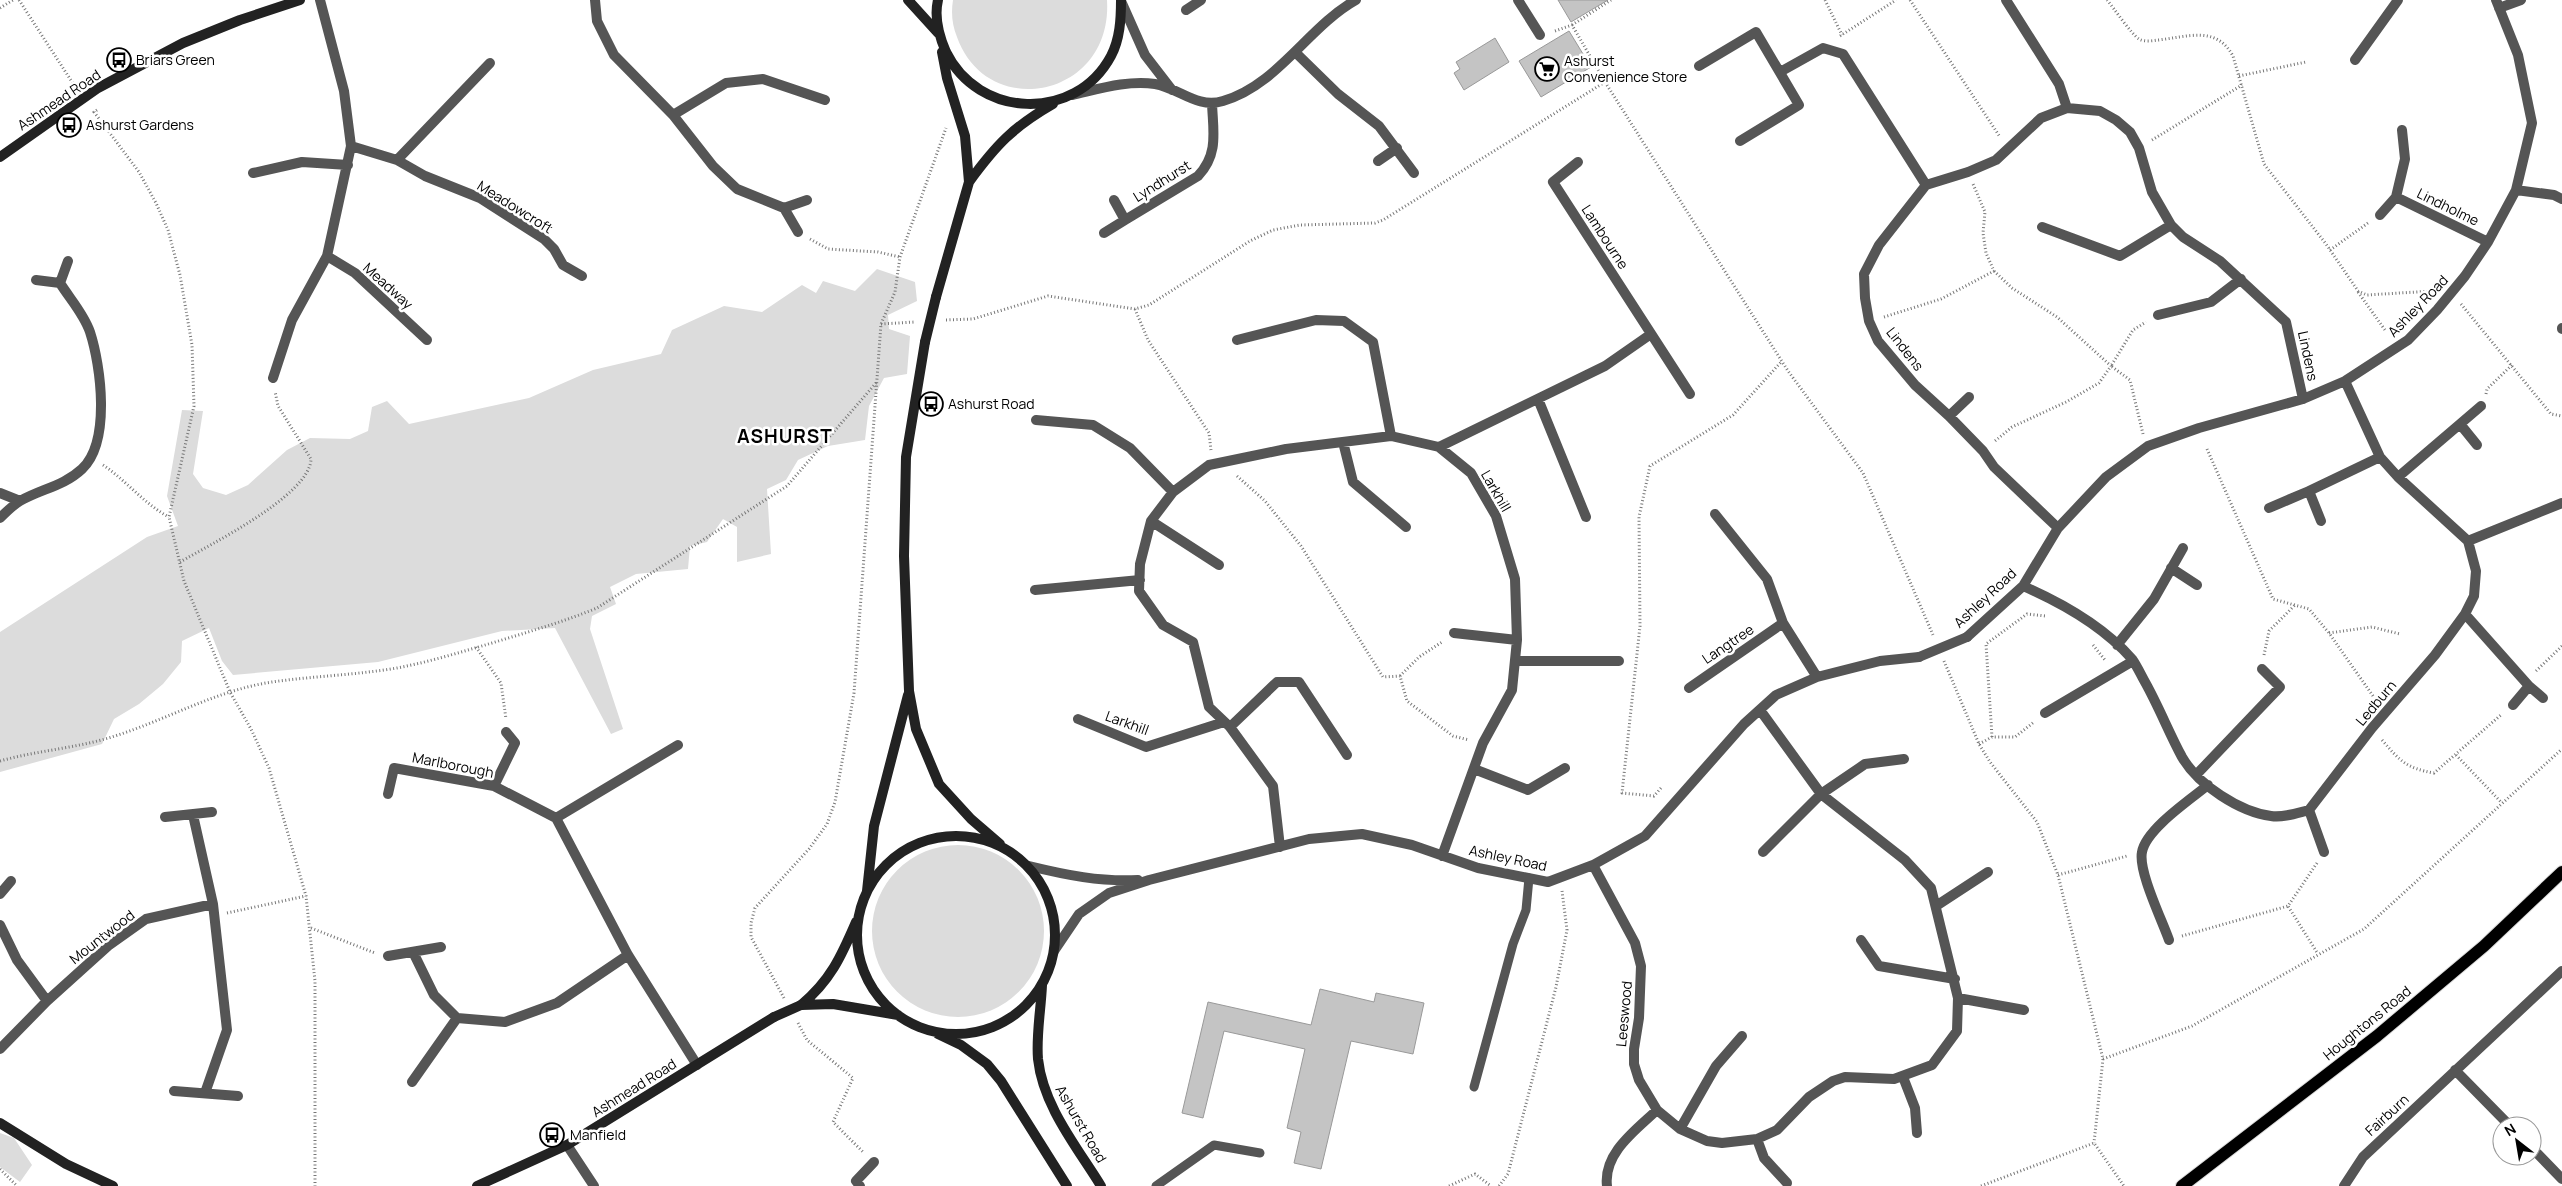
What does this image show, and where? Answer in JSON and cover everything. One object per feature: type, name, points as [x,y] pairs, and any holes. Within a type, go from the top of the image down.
[{"type":"main road","name":"Houghtons Road","points":[[2182,1186],[2377,1036],[2484,946],[2562,872]]},
{"type":"street","points":[[273,378],[292,320],[327,256],[351,146],[344,91],[320,0]]},
{"type":"street","points":[[595,0],[597,21],[614,54],[673,115],[713,166],[736,189],[784,208],[798,232]]},
{"type":"street","points":[[908,0],[939,36],[953,66],[974,87],[1001,101],[1031,105],[1123,84],[1141,83],[1157,85],[1185,97],[1212,102],[1222,101],[1246,90],[1275,70],[1330,18],[1356,0]]},
{"type":"street","points":[[932,1031],[964,1034],[994,1026],[1022,1010],[1042,985],[1050,969],[1054,951],[1055,921],[1046,892],[1029,866],[971,819],[939,784],[916,729],[909,692],[904,556],[906,457],[925,342],[969,182],[965,136],[947,78],[939,36],[938,0]]},
{"type":"street","points":[[1121,0],[1145,55],[1172,90]]},
{"type":"street","points":[[969,182],[1001,140],[1018,126],[1094,79],[1111,56],[1120,29],[1121,0]]},
{"type":"street","points":[[1186,10],[1200,0]]},
{"type":"street","points":[[1518,0],[1540,35]]},
{"type":"street","points":[[2006,0],[2059,84],[2067,108]]},
{"type":"street","points":[[2355,60],[2398,0]]},
{"type":"street","points":[[2498,4],[2521,0]]},
{"type":"street","name":"Ashmead Road","points":[[0,157],[98,88],[183,43],[295,1]]},
{"type":"street","name":"Ashley Road","points":[[1054,951],[1079,914],[1109,893],[1149,880],[1309,839],[1362,834],[1412,846],[1478,868],[1548,882],[1594,865],[1645,836],[1744,724],[1776,695],[1817,677],[1880,661],[1919,657],[1967,637],[2023,586],[2058,528],[2106,477],[2148,446],[2199,428],[2304,399],[2345,381],[2408,340],[2452,292],[2488,242],[2516,190],[2532,123],[2518,55],[2498,4]]},
{"type":"street","points":[[1699,66],[1756,32],[1799,105],[1740,141]]},
{"type":"street","points":[[1780,72],[1823,48],[1843,54],[1926,185]]},
{"type":"street","points":[[1295,52],[1338,94],[1379,126],[1414,173]]},
{"type":"street","points":[[397,160],[490,63]]},
{"type":"street","points":[[673,115],[726,83],[763,79],[825,100]]},
{"type":"street","name":"Lyndhurst","points":[[1104,234],[1198,176],[1206,168],[1212,157],[1212,102]]},
{"type":"street","name":"Lindens","points":[[2058,528],[1994,467],[1983,452],[1949,416],[1890,358],[1878,341],[1869,321],[1864,274],[1879,244],[1926,185],[1968,172],[1996,160],[2009,150],[2041,118],[2067,108],[2100,111],[2116,120],[2130,132],[2139,148],[2152,192],[2171,225],[2183,237],[2220,261],[2286,322],[2304,399]]},
{"type":"street","name":"Lindholme","points":[[2380,215],[2396,197],[2405,158],[2402,130]]},
{"type":"street","name":"Meadowcroft","points":[[351,146],[397,160],[425,176],[480,198],[544,239],[554,249],[563,266],[582,276]]},
{"type":"street","points":[[1378,161],[1397,148]]},
{"type":"street","points":[[253,173],[302,162],[348,165]]},
{"type":"street","name":"Lambourne","points":[[1578,162],[1553,182],[1690,394]]},
{"type":"street","points":[[2516,190],[2554,195],[2562,200]]},
{"type":"street","name":"Lindholme","points":[[2396,197],[2488,242]]},
{"type":"street","points":[[784,208],[807,200]]},
{"type":"street","name":"Lyndhurst","points":[[1114,200],[1125,220]]},
{"type":"street","points":[[2042,227],[2120,256],[2171,225]]},
{"type":"street","name":"Meadway","points":[[327,256],[355,274],[427,340]]},
{"type":"street","points":[[60,283],[68,262]]},
{"type":"street","points":[[2158,315],[2210,302],[2241,279]]},
{"type":"street","points":[[0,518],[20,501],[66,482],[83,468],[91,457],[100,426],[100,381],[90,332],[82,316],[60,283],[36,280]]},
{"type":"street","points":[[1237,340],[1316,320],[1344,322],[1373,342],[1391,436]]},
{"type":"street","points":[[1439,447],[1605,366],[1651,334]]},
{"type":"street","points":[[2345,381],[2380,457],[2398,477],[2468,541],[2562,503]]},
{"type":"street","points":[[1949,416],[1969,397]]},
{"type":"street","points":[[1538,398],[1586,517]]},
{"type":"street","points":[[2398,477],[2481,406]]},
{"type":"street","points":[[1036,420],[1093,425],[1130,448],[1173,492]]},
{"type":"street","points":[[2460,424],[2477,445]]},
{"type":"street","name":"Larkhill","points":[[1280,847],[1273,786],[1227,724],[1209,707],[1193,642],[1164,624],[1140,592],[1140,564],[1151,520],[1173,492],[1209,465],[1286,449],[1391,436],[1439,447],[1471,473],[1496,516],[1516,579],[1517,640],[1512,690],[1483,743],[1442,856]]},
{"type":"street","points":[[1343,442],[1354,482],[1406,527]]},
{"type":"street","points":[[2269,508],[2380,457]]},
{"type":"street","points":[[2309,491],[2320,521]]},
{"type":"street","points":[[0,493],[20,501]]},
{"type":"street","points":[[1715,514],[1767,579],[1783,623],[1817,677]]},
{"type":"street","points":[[1151,520],[1219,564]]},
{"type":"street","name":"Ledburn","points":[[2308,810],[2372,728],[2436,655],[2465,614],[2474,596],[2476,571],[2468,541]]},
{"type":"street","points":[[2117,645],[2154,598],[2183,548]]},
{"type":"street","points":[[2171,568],[2197,585]]},
{"type":"street","points":[[1035,590],[1140,580]]},
{"type":"street","points":[[2023,586],[2041,594],[2093,625],[2133,661],[2163,715],[2183,758],[2196,775],[2239,808],[2273,817],[2308,810],[2324,852]]},
{"type":"street","points":[[2465,614],[2527,684],[2543,698]]},
{"type":"street","name":"Langtree","points":[[1689,688],[1783,623]]},
{"type":"street","points":[[1454,633],[1517,640]]},
{"type":"street","points":[[1515,661],[1619,661]]},
{"type":"street","points":[[2045,713],[2133,661]]},
{"type":"street","points":[[2196,775],[2280,686],[2262,669]]},
{"type":"street","name":"Larkhill","points":[[1078,720],[1146,747],[1227,724],[1276,682],[1300,682],[1347,755]]},
{"type":"street","points":[[2514,705],[2527,684]]},
{"type":"street","points":[[909,692],[896,732],[874,826],[867,892],[859,916],[857,944],[864,971],[878,996],[898,1015],[914,1025],[932,1031],[961,1045],[987,1064],[1001,1081],[1066,1186]]},
{"type":"street","name":"Leeswood","points":[[1594,865],[1635,943],[1640,966],[1641,994],[1634,1049],[1634,1064],[1639,1080],[1657,1110],[1680,1129],[1707,1141],[1722,1143],[1757,1139],[1777,1130],[1809,1097],[1833,1081],[1845,1077],[1884,1080],[1904,1077],[1932,1065],[1957,1031],[1958,998],[1955,979],[1931,888],[1904,860],[1821,794],[1760,710]]},
{"type":"street","points":[[494,786],[515,743],[506,732]]},
{"type":"street","points":[[678,745],[556,818],[628,955],[697,1065]]},
{"type":"street","points":[[1763,852],[1821,794],[1865,764],[1904,759]]},
{"type":"street","name":"Marlborough","points":[[388,794],[394,768],[494,786],[556,818]]},
{"type":"street","points":[[1474,769],[1528,790],[1565,768]]},
{"type":"street","points":[[2169,940],[2146,878],[2142,852],[2156,828],[2208,785]]},
{"type":"street","points":[[165,817],[212,812]]},
{"type":"street","points":[[193,815],[213,904],[227,1030],[204,1093]]},
{"type":"street","points":[[867,892],[885,866],[911,846],[942,836],[974,837],[1005,848]]},
{"type":"street","name":"Ashley Road","points":[[1029,866],[1073,877],[1108,881],[1149,880]]},
{"type":"street","points":[[1936,906],[1988,872]]},
{"type":"street","points":[[0,894],[11,881]]},
{"type":"street","name":"Mountwood","points":[[0,1049],[47,1001],[108,946],[146,919],[213,904]]},
{"type":"street","name":"Ashmead Road","points":[[477,1186],[567,1145],[774,1017],[800,1005],[818,991],[831,974],[859,916]]},
{"type":"street","points":[[0,925],[17,960],[47,1001]]},
{"type":"street","points":[[1861,940],[1879,966],[1955,979]]},
{"type":"street","points":[[388,956],[441,947]]},
{"type":"street","points":[[413,952],[434,995],[457,1018],[505,1022],[557,1003],[628,955]]},
{"type":"street","name":"Fairburn","points":[[2344,1186],[2363,1157],[2562,971]]},
{"type":"street","name":"Ashurst Road","points":[[1042,985],[1038,1058],[1044,1086],[1052,1106],[1101,1186]]},
{"type":"street","points":[[1958,998],[2024,1010]]},
{"type":"street","name":"Ashmead Road","points":[[800,1005],[833,1004],[898,1015]]},
{"type":"street","points":[[412,1082],[457,1018]]},
{"type":"street","points":[[1680,1129],[1716,1066],[1742,1036]]},
{"type":"street","points":[[2455,1070],[2500,1116]]},
{"type":"street","points":[[1904,1077],[1915,1108],[1917,1133]]},
{"type":"street","points":[[174,1090],[238,1096]]},
{"type":"street","points":[[1607,1186],[1609,1165],[1615,1153],[1657,1110]]},
{"type":"street","points":[[0,1123],[66,1164],[113,1186]]},
{"type":"street","points":[[1757,1139],[1764,1158],[1787,1183]]},
{"type":"street","points":[[567,1145],[594,1186]]},
{"type":"street","points":[[2542,1158],[2562,1179]]},
{"type":"street","points":[[860,1186],[856,1181],[874,1162]]},
{"type":"lane","points":[[1474,1087],[1513,944],[1526,910],[1529,878]]},
{"type":"lane","points":[[1156,1186],[1214,1145],[1260,1153]]},
{"type":"path","points":[[0,8],[12,0]]},
{"type":"path","points":[[19,0],[74,85],[89,75],[107,103],[94,112],[139,172],[168,230],[180,275],[192,346],[194,406],[169,517],[184,581],[230,692],[251,729],[269,768],[306,896],[311,928],[317,1027],[315,1186]]},
{"type":"path","points":[[1540,35],[1572,25],[1611,0]]},
{"type":"path","points":[[1825,0],[1842,35]]},
{"type":"path","points":[[1823,48],[1896,0]]},
{"type":"path","points":[[1910,0],[2009,150]]},
{"type":"path","points":[[2107,0],[2139,39],[2150,41],[2206,34],[2219,38],[2227,45],[2233,56],[2264,164],[2330,250],[2385,330]]},
{"type":"path","points":[[1572,25],[1605,82],[1782,361],[1864,473],[1937,645]]},
{"type":"path","points":[[2239,76],[2306,62]]},
{"type":"path","points":[[945,320],[973,319],[1048,296],[1135,309],[1149,305],[1250,240],[1273,230],[1300,225],[1375,223],[1383,220],[1605,82]]},
{"type":"path","points":[[2139,148],[2242,85]]},
{"type":"path","points":[[788,1005],[751,937],[750,923],[756,908],[809,849],[827,824],[836,802],[854,693],[880,324],[895,292],[900,257],[947,126],[960,117]]},
{"type":"path","points":[[1968,172],[1985,212],[1983,233],[1986,253],[1994,271],[2012,288],[2057,317],[2111,366],[2130,380],[2140,422]]},
{"type":"path","points":[[2330,250],[2380,215]]},
{"type":"path","points":[[798,232],[828,249],[878,252],[900,257]]},
{"type":"path","points":[[1869,321],[1941,298],[1994,271]]},
{"type":"path","points":[[2358,292],[2367,295],[2437,290],[2452,292],[2551,414],[2562,416]]},
{"type":"path","points":[[1135,309],[1148,340],[1209,433],[1212,452],[1265,501],[1301,546],[1383,678],[1400,676],[1419,657],[1454,633]]},
{"type":"path","points":[[1983,452],[2012,427],[2066,402],[2099,382],[2133,330],[2158,315]]},
{"type":"path","points":[[880,324],[917,322]]},
{"type":"path","points":[[1661,788],[1654,796],[1622,793],[1640,626],[1639,517],[1650,466],[1733,415],[1782,361]]},
{"type":"path","points":[[2481,406],[2487,389],[2512,365]]},
{"type":"path","points":[[180,562],[262,514],[307,474],[311,459],[278,406],[273,378]]},
{"type":"path","points":[[0,761],[67,749],[116,736],[157,722],[204,700],[230,692],[272,682],[398,668],[568,620],[597,608],[787,486],[876,383]]},
{"type":"path","points":[[2207,449],[2273,599],[2309,609],[2329,633],[2373,696]]},
{"type":"path","points":[[91,457],[117,474],[153,509],[169,517]]},
{"type":"path","points":[[2262,669],[2269,631],[2295,605]]},
{"type":"path","points":[[1992,737],[1986,644],[2027,614],[2044,614],[2052,619]]},
{"type":"path","points":[[2329,633],[2372,627],[2400,634]]},
{"type":"path","points":[[2092,644],[2113,673]]},
{"type":"path","points":[[2527,684],[2562,646]]},
{"type":"path","points":[[476,647],[502,683],[506,732]]},
{"type":"path","points":[[1941,654],[1979,744],[1990,762],[2037,822],[2058,875],[2103,1059],[2094,1143],[2124,1186]]},
{"type":"path","points":[[1400,676],[1406,701],[1453,736],[1483,743]]},
{"type":"path","points":[[2372,728],[2398,760],[2413,769],[2434,773],[2514,705]]},
{"type":"path","points":[[1979,744],[1992,737],[2015,737],[2045,713]]},
{"type":"path","points":[[2103,1059],[2192,1026],[2364,928],[2562,749]]},
{"type":"path","points":[[2456,755],[2502,803]]},
{"type":"path","points":[[2058,875],[2142,852]]},
{"type":"path","points":[[2169,940],[2288,906],[2324,852]]},
{"type":"path","points":[[1498,1186],[1508,1174],[1556,987],[1566,930],[1559,878]]},
{"type":"path","points":[[214,916],[306,896]]},
{"type":"path","points":[[2288,906],[2318,954]]},
{"type":"path","points":[[311,928],[388,956]]},
{"type":"path","points":[[798,1022],[807,1040],[853,1078],[833,1122],[874,1162]]},
{"type":"path","points":[[1981,1186],[2094,1143]]},
{"type":"path","points":[[0,1169],[17,1186]]},
{"type":"path","points":[[1449,1186],[1475,1174],[1491,1186]]},
{"type":"shaded area","points":[[953,0],[1107,0],[1104,33],[1090,59],[1070,77],[1046,87],[1019,88],[994,81],[972,64],[955,32],[952,19]]},
{"type":"shaded area","points":[[877,269],[915,282],[917,301],[888,315],[889,329],[910,336],[907,374],[884,378],[869,406],[865,440],[828,446],[798,460],[786,480],[767,489],[771,554],[737,562],[737,527],[723,519],[707,542],[690,546],[688,569],[636,574],[610,587],[616,604],[592,616],[590,629],[623,729],[611,734],[555,628],[502,631],[378,662],[233,675],[222,661],[209,628],[182,641],[181,662],[163,684],[139,704],[114,719],[102,744],[0,772],[0,632],[147,537],[178,526],[167,496],[182,410],[203,411],[193,474],[203,488],[226,495],[248,485],[287,450],[310,438],[350,439],[368,431],[372,407],[387,401],[409,424],[529,398],[593,370],[661,354],[672,330],[724,306],[762,312],[802,285],[816,293],[823,281],[855,291]]},
{"type":"shaded area","points":[[966,845],[983,848],[999,855],[1013,864],[1025,876],[1041,906],[1044,931],[1043,948],[1038,964],[1025,986],[1013,998],[983,1014],[950,1017],[933,1014],[917,1007],[903,998],[891,986],[875,956],[872,923],[875,906],[882,890],[891,876],[903,864],[933,848]]},
{"type":"shaded area","points":[[0,1133],[14,1138],[32,1165],[20,1182],[0,1167]]},
{"type":"building","points":[[1558,0],[1608,0],[1571,22]]},
{"type":"building","name":"Ashurst Convenience Store","points":[[1569,31],[1591,67],[1541,97],[1519,61]]},
{"type":"building","points":[[1495,38],[1509,62],[1464,90],[1454,73],[1460,69],[1456,62]]},
{"type":"building","points":[[1320,989],[1374,1002],[1376,993],[1424,1003],[1413,1054],[1351,1041],[1321,1169],[1294,1163],[1301,1132],[1287,1128],[1305,1049],[1224,1031],[1203,1118],[1182,1113],[1208,1002],[1311,1025]]},
{"type":"place","name":"Briars Green","points":[[119,60]]},
{"type":"place","name":"Ashurst Convenience Store","points":[[1547,69]]},
{"type":"place","name":"Ashurst Gardens","points":[[69,125]]},
{"type":"place","name":"Ashurst Road","points":[[931,404]]},
{"type":"place","name":"Manfield","points":[[552,1135]]},
{"type":"district","name":"ASHURST","points":[[785,436]]}]
